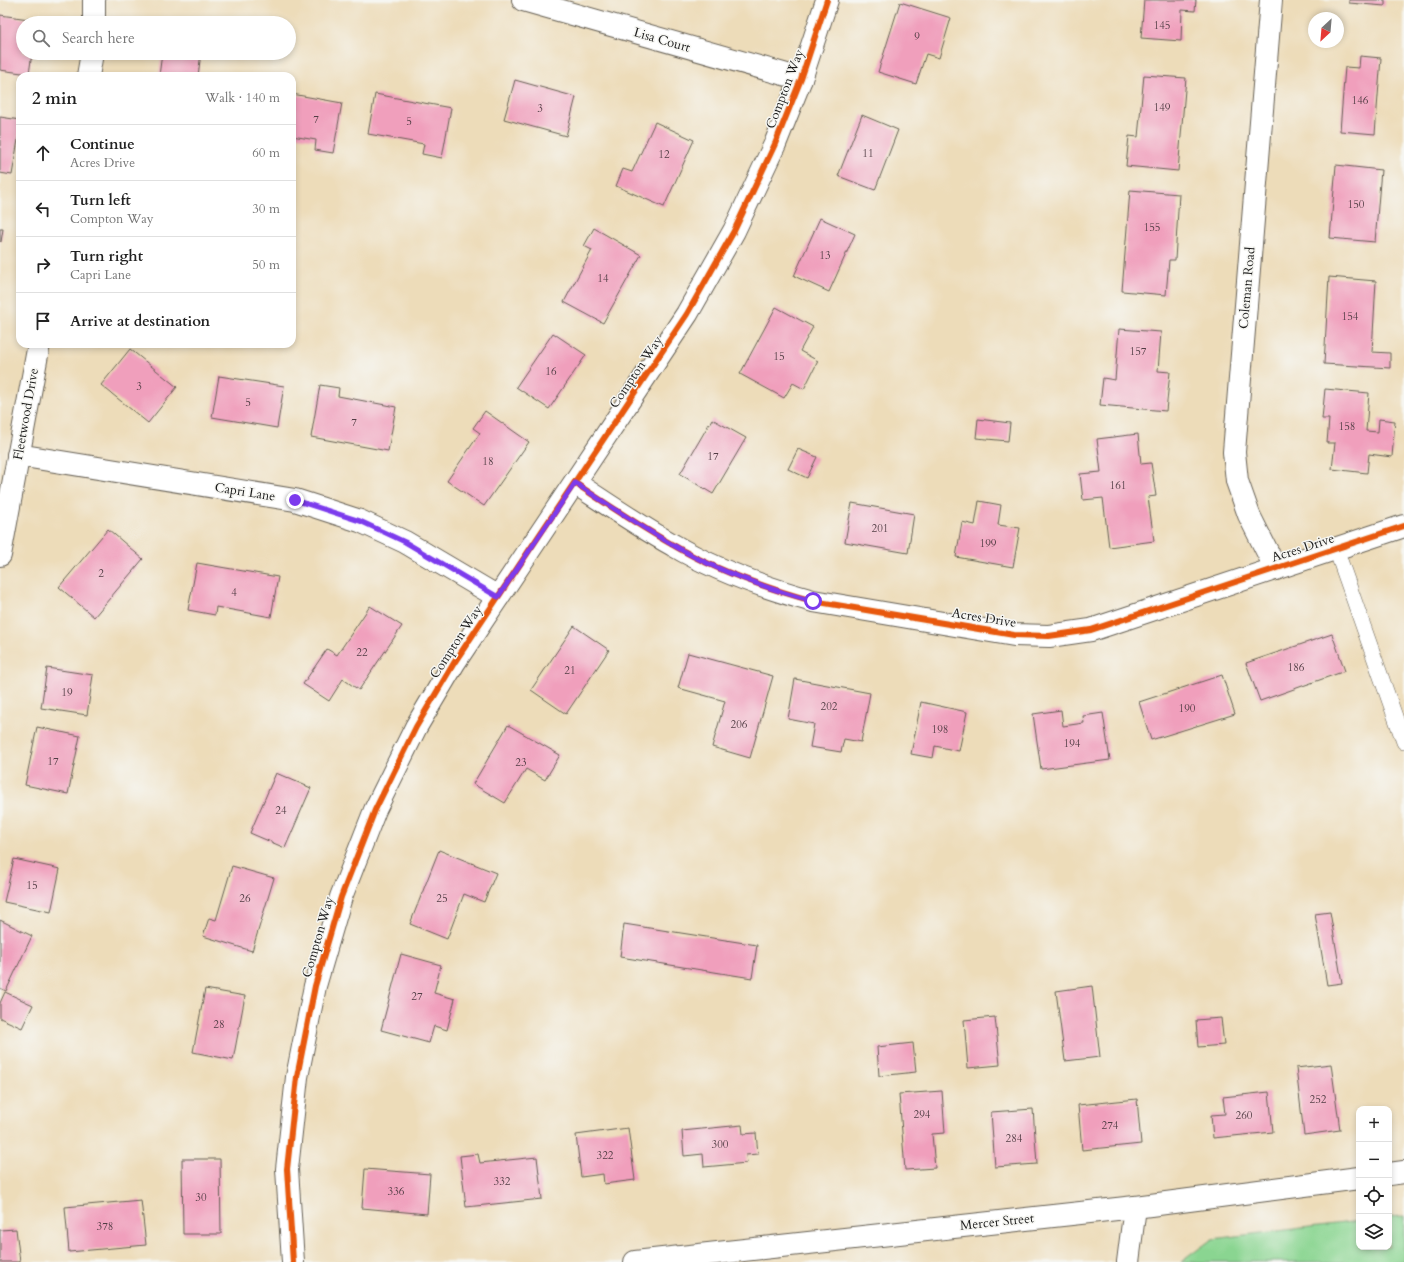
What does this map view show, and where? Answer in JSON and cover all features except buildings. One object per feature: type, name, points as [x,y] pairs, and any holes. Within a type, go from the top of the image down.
[{"type":"street","points":[[94,0],[94,16]]},
{"type":"street","name":"Lisa Court","points":[[523,0],[801,79]]},
{"type":"street","name":"Compton Way","points":[[293,1262],[287,1169],[298,1077],[315,986],[341,897],[375,810],[416,727],[454,663],[688,314],[734,231],[775,144],[801,79],[827,0]]},
{"type":"street","name":"Coleman Road","points":[[1270,0],[1234,452],[1237,481],[1249,515],[1276,568]]},
{"type":"street","points":[[89,72],[91,60]]},
{"type":"street","name":"Fleetwood Drive","points":[[0,555],[38,348]]},
{"type":"street","name":"Capri Lane","points":[[18,455],[295,500],[360,521],[405,542],[498,597]]},
{"type":"street","name":"Acres Drive","points":[[575,483],[673,545],[732,574],[813,601],[1014,635],[1048,636],[1091,630],[1404,526]]},
{"type":"street","points":[[1392,1174],[1404,1172]]},
{"type":"street","name":"Mercer Street","points":[[635,1262],[1135,1207],[1356,1178]]},
{"type":"street","points":[[1128,1262],[1135,1207]]},
{"type":"lane","points":[[1336,549],[1404,742]]},
{"type":"green space","points":[[1404,1216],[1404,1262],[1181,1262],[1212,1239],[1356,1221],[1356,1250],[1392,1250],[1392,1217]]},
{"type":"cycle path","points":[[293,1262],[287,1169],[297,1077],[315,986],[341,897],[375,810],[416,727],[454,663],[687,314],[734,231],[775,144],[801,79],[827,0]]},
{"type":"cycle path","points":[[575,483],[660,538],[689,554],[741,578],[813,601],[1014,635],[1049,636],[1091,630],[1404,526]]},
{"type":"route","points":[[295,500],[360,521],[405,542],[498,597],[575,483],[673,545],[732,574],[813,601]]}]
